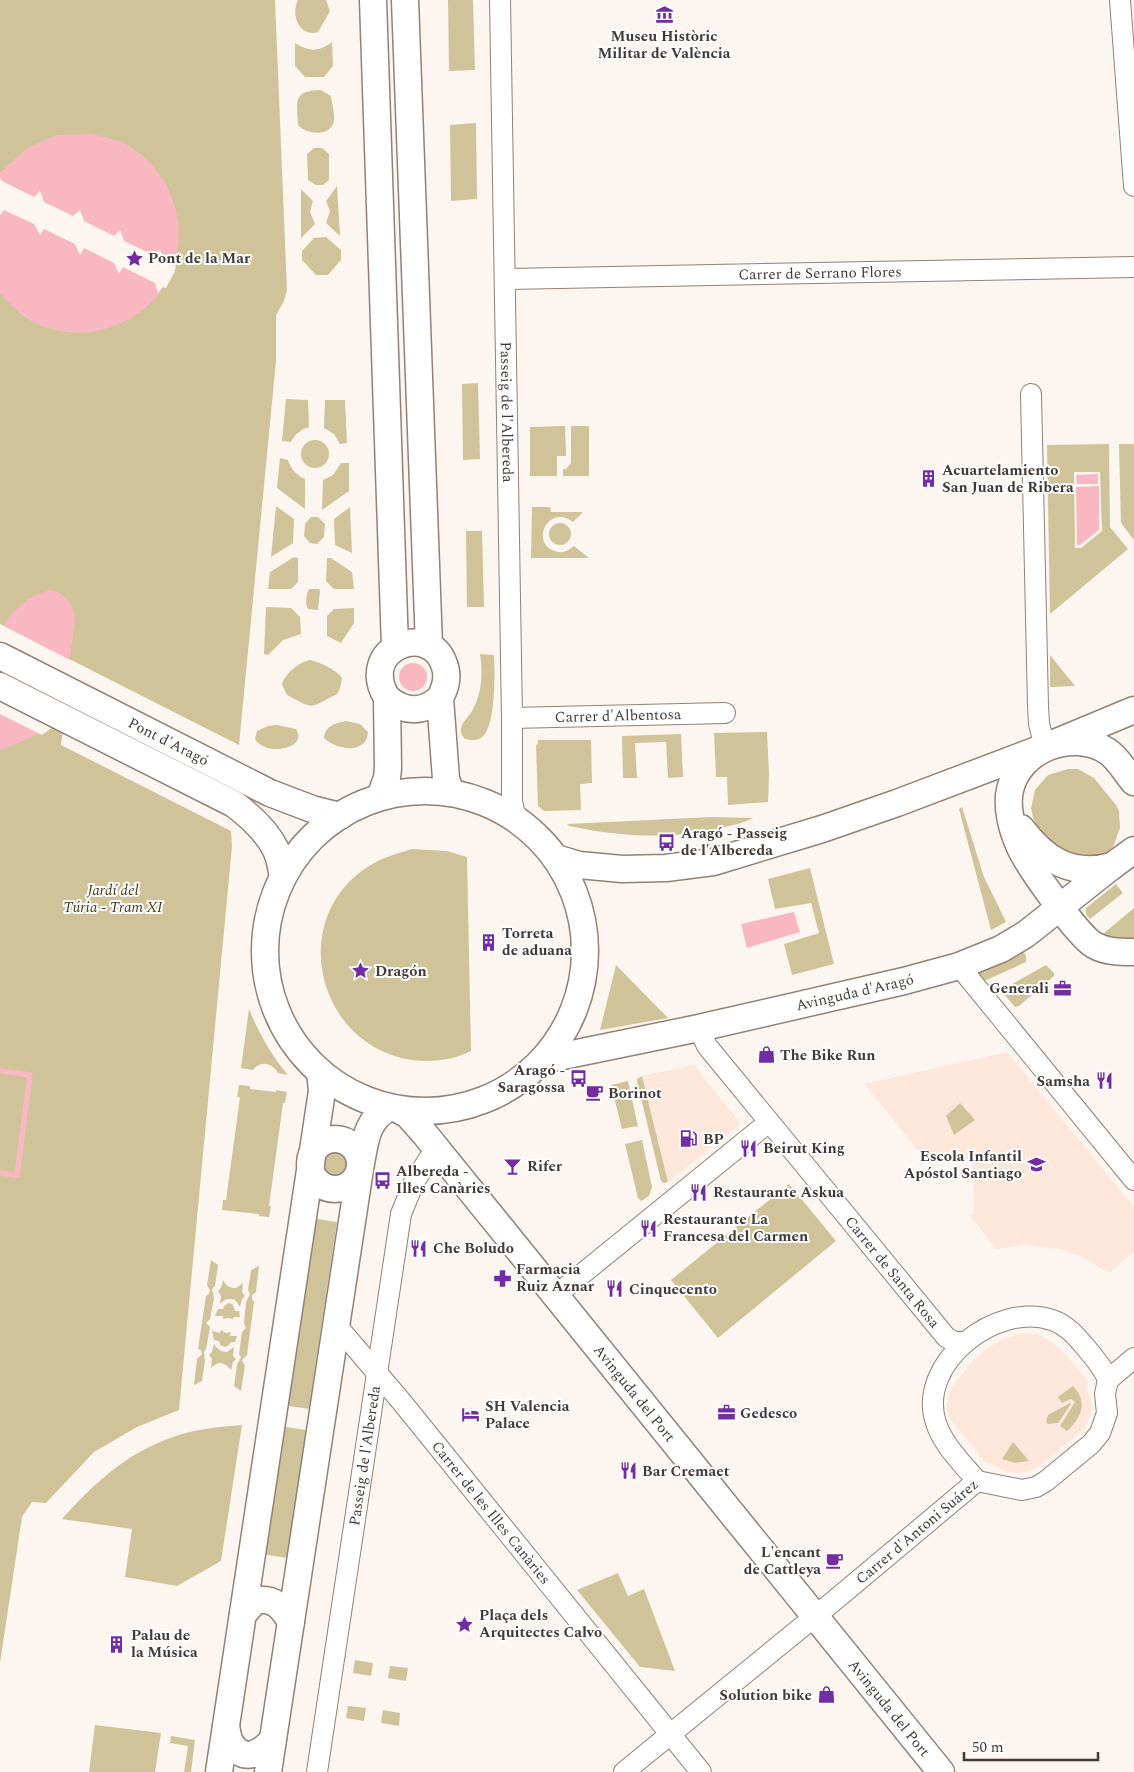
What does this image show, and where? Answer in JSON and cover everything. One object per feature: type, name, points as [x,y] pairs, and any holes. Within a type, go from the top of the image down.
[{"type":"main road","points":[[373,0],[396,647]]},
{"type":"main road","points":[[405,0],[428,646]]},
{"type":"main road","points":[[382,272],[387,266],[398,260],[411,266],[415,273]]},
{"type":"main road","points":[[383,300],[387,307],[400,312],[411,306],[416,299]]},
{"type":"main road","points":[[412,642],[428,646],[437,652],[443,660],[446,669],[445,689],[440,698],[424,709],[404,709],[395,705],[382,690],[380,671],[382,662],[396,647],[412,642]]},
{"type":"main road","name":"Pont d'Aragó","points":[[0,656],[293,802],[340,816]]},
{"type":"main road","name":"Pont d'Aragó","points":[[0,686],[234,804],[260,827],[276,850],[283,877]]},
{"type":"main road","points":[[380,797],[387,778],[388,768],[388,698]]},
{"type":"main road","points":[[440,698],[446,779],[451,793]]},
{"type":"main road","points":[[556,858],[579,865],[622,868],[666,868],[712,862],[822,829],[1045,747],[1134,710]]},
{"type":"main road","points":[[1129,953],[1101,948],[1085,939],[1032,868],[1019,846],[1009,803],[1010,789],[1017,772],[1029,758],[1045,747],[1066,741],[1087,742],[1107,750],[1134,782]]},
{"type":"main road","points":[[412,792],[451,793],[500,810],[521,823],[556,858],[569,881],[582,916],[584,929],[584,979],[567,1027],[543,1060],[537,1067],[496,1096],[448,1110],[394,1108],[351,1093],[320,1072],[306,1058],[277,1011],[265,957],[272,902],[283,877],[301,849],[319,831],[340,816],[380,797],[412,792]]},
{"type":"main road","points":[[1009,803],[1021,828],[1033,845],[1051,858],[1081,870],[1095,870],[1112,866],[1134,841]]},
{"type":"main road","name":"Avinguda d'Aragó","points":[[543,1060],[699,1028],[904,982],[960,966],[1018,939],[1134,850]]},
{"type":"main road","points":[[219,1772],[322,1091],[320,1072]]},
{"type":"main road","points":[[268,1772],[360,1169],[369,1129],[379,1113],[394,1108]]},
{"type":"main road","name":"Avinguda del Port","points":[[394,1108],[408,1115],[436,1148],[941,1772]]},
{"type":"main road","points":[[331,1139],[339,1140],[347,1142],[353,1147],[360,1161],[360,1169],[352,1183],[344,1188],[327,1188],[314,1177],[310,1161],[313,1153],[324,1142],[331,1139]]},
{"type":"main road","points":[[242,1614],[256,1600],[266,1599],[274,1601],[283,1608],[291,1622]]},
{"type":"main road","points":[[226,1726],[229,1741],[236,1749],[245,1754],[255,1755],[265,1750],[273,1739]]},
{"type":"street","name":"Passeig de l'Albereda","points":[[500,0],[512,801],[514,812],[521,823]]},
{"type":"street","points":[[1120,0],[1134,186]]},
{"type":"street","name":"Carrer de Serrano Flores","points":[[505,279],[1134,267]]},
{"type":"street","points":[[1031,394],[1038,706],[1039,724],[1045,747]]},
{"type":"street","name":"Carrer d'Albentosa","points":[[512,718],[725,713]]},
{"type":"street","points":[[960,966],[1134,1180]]},
{"type":"street","name":"Carrer de Santa Rosa","points":[[699,1028],[707,1046],[946,1337],[954,1342],[965,1342]]},
{"type":"street","points":[[555,1296],[769,1122]]},
{"type":"street","name":"Passeig de l'Albereda","points":[[317,1772],[401,1214],[412,1187],[436,1148]]},
{"type":"street","points":[[977,1481],[941,1435],[932,1405],[933,1390],[938,1376],[946,1362],[965,1342],[994,1324],[1009,1318],[1038,1316],[1054,1320],[1065,1327],[1104,1370],[1108,1380],[1134,1358]]},
{"type":"street","name":"Carrer de les Illes Canàries","points":[[337,1326],[701,1772]]},
{"type":"street","name":"Carrer d'Antoni Suárez","points":[[624,1772],[977,1481],[1022,1490],[1036,1487],[1046,1482],[1091,1444],[1100,1433],[1107,1413],[1105,1394],[1108,1380]]},
{"type":"shaded area","points":[[92,134],[125,144],[148,161],[165,183],[175,208],[179,234],[175,260],[165,285],[148,306],[110,328],[82,333],[68,332],[35,323],[18,312],[0,294],[0,173],[27,148],[58,135]]},
{"type":"shaded area","points":[[1098,474],[1098,484],[1077,484],[1076,475]]},
{"type":"shaded area","points":[[1099,486],[1099,530],[1080,545],[1077,545],[1076,487]]},
{"type":"shaded area","points":[[52,590],[68,600],[73,610],[75,621],[68,670],[44,732],[0,750],[0,690],[8,669],[4,626],[10,615],[28,599]]},
{"type":"shaded area","points":[[413,663],[423,667],[427,677],[423,687],[413,691],[403,687],[399,677],[403,667]]},
{"type":"shaded area","points":[[794,912],[800,932],[747,948],[741,924]]},
{"type":"shaded area","name":"Escola Infantil Apóstol Santiago","points":[[1007,1052],[1134,1207],[1134,1252],[1109,1273],[1081,1256],[1060,1249],[1025,1245],[997,1249],[969,1215],[974,1214],[973,1159],[926,1160],[864,1084]]},
{"type":"shaded area","name":"BP","points":[[694,1065],[741,1124],[668,1182],[642,1076]]},
{"type":"shaded area","points":[[1023,1333],[1042,1336],[1066,1355],[1089,1382],[1086,1387],[1092,1408],[1091,1415],[1084,1429],[1038,1467],[1029,1472],[1017,1473],[1004,1471],[991,1463],[986,1463],[952,1421],[948,1414],[947,1405],[955,1382],[974,1359],[992,1345]]},
{"type":"green space","points":[[0,0],[275,0],[287,290],[284,301],[276,315],[276,361],[239,745],[0,624]]},
{"type":"green space","points":[[298,0],[326,0],[330,11],[318,32],[306,32],[298,24],[295,12]]},
{"type":"green space","points":[[448,0],[473,0],[475,70],[449,71]]},
{"type":"green space","points":[[332,42],[333,66],[324,77],[305,77],[295,66],[295,43],[314,50],[323,48]]},
{"type":"green space","points":[[321,90],[331,96],[334,121],[326,131],[316,133],[298,125],[297,104],[301,95]]},
{"type":"green space","points":[[476,123],[477,199],[451,201],[450,125]]},
{"type":"green space","points":[[314,148],[322,148],[329,154],[329,180],[323,185],[316,185],[308,180],[307,154]]},
{"type":"green space","points":[[337,186],[340,236],[326,223],[330,211],[326,201]]},
{"type":"green space","points":[[301,189],[313,201],[310,212],[315,224],[301,238]]},
{"type":"green space","points":[[326,237],[341,250],[341,260],[328,275],[316,275],[302,260],[302,251],[314,238]]},
{"type":"green space","points":[[478,383],[480,459],[463,460],[462,384]]},
{"type":"green space","points":[[286,399],[308,400],[309,427],[298,433],[291,442],[282,441]]},
{"type":"green space","points":[[325,400],[345,400],[347,443],[340,444],[334,434],[324,428]]},
{"type":"green space","points":[[565,426],[566,456],[557,456],[557,476],[530,476],[530,427]]},
{"type":"green space","points":[[571,426],[589,426],[589,476],[563,476],[563,469],[566,469],[571,463]]},
{"type":"green space","points":[[315,440],[325,444],[329,454],[325,464],[315,468],[305,464],[301,454],[305,444]]},
{"type":"green space","points":[[1109,444],[1110,527],[1128,549],[1050,614],[1047,445]],"holes":[[[1074,472],[1100,472],[1102,531],[1081,548],[1075,548]]]},
{"type":"green space","points":[[1119,444],[1134,444],[1134,540],[1121,523]]},
{"type":"green space","points":[[280,458],[288,460],[294,471],[305,479],[305,509],[277,488]]},
{"type":"green space","points":[[341,463],[349,463],[349,491],[322,510],[323,480],[333,475]]},
{"type":"green space","points":[[276,506],[294,519],[293,543],[271,557]]},
{"type":"green space","points":[[350,507],[352,553],[335,545],[334,519]]},
{"type":"green space","points":[[532,507],[550,507],[551,512],[583,512],[573,522],[564,517],[556,517],[550,521],[545,526],[543,540],[547,547],[555,551],[565,552],[574,546],[589,558],[531,558]]},
{"type":"green space","points":[[311,517],[318,517],[325,524],[324,537],[317,544],[310,543],[304,536],[305,524]]},
{"type":"green space","points":[[560,523],[568,526],[571,534],[568,542],[560,545],[552,542],[549,534],[552,526]]},
{"type":"green space","points":[[466,531],[482,531],[484,607],[467,607]]},
{"type":"green space","points":[[294,557],[298,558],[298,582],[291,589],[268,589],[270,572]]},
{"type":"green space","points":[[327,558],[331,558],[352,572],[354,589],[334,589],[326,581]]},
{"type":"green space","points":[[309,589],[319,589],[320,591],[318,610],[308,609],[307,607],[306,599]]},
{"type":"green space","points":[[266,607],[291,608],[300,617],[301,634],[283,640],[268,655],[264,654]]},
{"type":"green space","points":[[354,608],[354,623],[341,643],[327,636],[327,616],[334,609]]},
{"type":"green space","points":[[480,654],[494,655],[494,699],[490,723],[486,733],[479,739],[469,740],[465,739],[461,734],[461,729],[463,723],[472,712],[480,689]]},
{"type":"green space","points":[[1050,655],[1075,686],[1050,687]]},
{"type":"green space","points":[[310,660],[328,667],[342,678],[337,694],[311,706],[287,695],[282,684],[293,669]]},
{"type":"green space","name":"Jardí del Túria - Tram XI","points":[[66,707],[61,745],[231,831],[232,846],[179,1410],[137,1427],[94,1452],[46,1503],[32,1502],[22,1517],[0,1663],[0,714]]},
{"type":"green space","points":[[346,721],[360,724],[368,732],[366,739],[357,747],[343,747],[324,738],[328,728]]},
{"type":"green space","points":[[277,725],[296,729],[298,736],[296,742],[291,746],[276,749],[260,745],[255,739],[257,731],[268,726]]},
{"type":"green space","points":[[767,732],[768,802],[728,805],[727,777],[716,777],[714,733]]},
{"type":"green space","points":[[681,734],[683,777],[668,778],[666,742],[635,743],[637,778],[623,778],[622,736]]},
{"type":"green space","points":[[538,740],[591,740],[592,783],[580,784],[581,810],[544,811],[538,806],[536,745]]},
{"type":"green space","points":[[1068,769],[1078,769],[1094,778],[1119,811],[1120,828],[1113,847],[1104,855],[1093,860],[1058,851],[1037,826],[1033,818],[1031,808],[1035,790],[1048,775]]},
{"type":"green space","points":[[962,807],[984,877],[1006,922],[991,930],[959,809]]},
{"type":"green space","points":[[712,817],[753,818],[738,824],[705,831],[646,836],[588,830],[567,824]]},
{"type":"green space","points":[[412,849],[447,851],[467,857],[471,1051],[446,1059],[419,1061],[401,1058],[372,1046],[349,1027],[333,1003],[323,975],[321,947],[327,918],[340,892],[369,866],[387,857]]},
{"type":"green space","points":[[810,868],[834,964],[792,975],[784,944],[819,933],[811,903],[775,909],[768,879]]},
{"type":"green space","points":[[1116,884],[1123,893],[1090,919],[1086,914],[1086,908]]},
{"type":"green space","points":[[1134,908],[1134,943],[1111,938],[1103,934]]},
{"type":"green space","points":[[1023,951],[1026,956],[1026,962],[982,982],[977,976],[980,972]]},
{"type":"green space","points":[[616,965],[668,1018],[600,1030]]},
{"type":"green space","points":[[1046,965],[1054,973],[1054,976],[1019,1006],[1015,1007],[1003,993],[1003,989]]},
{"type":"green space","points":[[249,1009],[266,1044],[288,1075],[278,1073],[273,1067],[266,1064],[259,1065],[253,1070],[241,1068]]},
{"type":"green space","points":[[642,1076],[668,1182],[664,1183],[661,1181],[637,1081]]},
{"type":"green space","points":[[628,1081],[638,1126],[622,1129],[611,1085]]},
{"type":"green space","points":[[239,1085],[250,1086],[250,1089],[287,1092],[285,1103],[283,1103],[269,1217],[222,1210],[223,1200],[226,1200],[240,1097],[237,1097]]},
{"type":"green space","points":[[960,1103],[975,1120],[954,1135],[946,1116]]},
{"type":"green space","points":[[642,1140],[652,1187],[649,1196],[641,1201],[638,1198],[625,1144]]},
{"type":"green space","points":[[332,1149],[345,1156],[345,1168],[337,1176],[330,1176],[323,1172],[324,1152]]},
{"type":"green space","points":[[789,1184],[836,1241],[718,1338],[671,1280]]},
{"type":"green space","points":[[311,1218],[337,1222],[309,1409],[283,1405]]},
{"type":"green space","points":[[211,1260],[218,1265],[215,1286],[212,1289],[214,1298],[210,1319],[206,1323],[210,1327],[204,1352],[205,1361],[202,1381],[194,1385],[197,1359],[202,1354],[201,1350],[198,1349],[206,1296],[210,1290],[207,1285]]},
{"type":"green space","points":[[259,1266],[256,1292],[252,1295],[254,1302],[247,1355],[242,1360],[245,1366],[241,1391],[234,1386],[237,1365],[241,1357],[239,1354],[242,1332],[246,1328],[244,1323],[246,1302],[250,1294],[248,1290],[251,1270]]},
{"type":"green space","points":[[223,1280],[231,1288],[236,1288],[243,1283],[242,1292],[245,1296],[240,1307],[233,1299],[227,1299],[220,1304],[221,1296],[218,1291]]},
{"type":"green space","points":[[229,1303],[233,1305],[235,1311],[239,1311],[240,1317],[223,1319],[223,1316],[215,1316],[218,1309],[223,1309]]},
{"type":"green space","points":[[221,1330],[226,1333],[231,1332],[230,1336],[237,1336],[235,1342],[231,1342],[225,1347],[220,1345],[219,1341],[214,1340],[212,1331],[220,1333]]},
{"type":"green space","points":[[214,1344],[219,1350],[225,1352],[234,1347],[233,1356],[236,1359],[231,1370],[221,1363],[211,1368],[212,1359],[209,1355]]},
{"type":"green space","points":[[1073,1386],[1078,1392],[1082,1404],[1079,1415],[1067,1431],[1060,1426],[1075,1402],[1071,1399],[1062,1403],[1058,1397]]},
{"type":"green space","points":[[1070,1403],[1058,1423],[1048,1424],[1046,1422],[1048,1415]]},
{"type":"green space","points":[[242,1425],[221,1561],[177,1586],[125,1577],[132,1529],[62,1519],[112,1470],[141,1451],[157,1443],[189,1432]]},
{"type":"green space","points":[[280,1426],[306,1430],[287,1558],[261,1554]]},
{"type":"green space","points":[[1013,1442],[1029,1461],[1015,1463],[1002,1459]]},
{"type":"green space","points":[[618,1573],[628,1596],[644,1589],[675,1671],[640,1667],[577,1590]]},
{"type":"green space","points":[[355,1660],[373,1663],[371,1676],[353,1673]]},
{"type":"green space","points":[[390,1666],[408,1668],[406,1681],[388,1678]]},
{"type":"green space","points":[[348,1706],[366,1708],[364,1721],[346,1718]]},
{"type":"green space","points":[[383,1710],[400,1713],[399,1726],[381,1723]]},
{"type":"green space","points":[[95,1725],[161,1733],[155,1772],[89,1772]]},
{"type":"green space","points":[[171,1736],[195,1740],[191,1772],[184,1772],[188,1746],[170,1743]]},
{"type":"pier","name":"Pont de la Mar","points":[[0,177],[2,181],[34,197],[40,191],[44,202],[73,216],[80,210],[84,221],[114,236],[120,230],[124,241],[155,256],[160,250],[164,260],[176,266],[166,288],[163,287],[158,293],[155,283],[123,267],[119,274],[114,263],[84,248],[80,255],[75,244],[44,229],[40,235],[34,224],[4,210],[0,215]]},
{"type":"pier","points":[[2,625],[72,661],[68,708],[61,721],[42,735],[0,714],[0,683],[6,663],[1,643]]},
{"type":"waterway","points":[[0,1071],[30,1075],[17,1175],[0,1173]]},
{"type":"place","name":"Museu Històric Militar de València","points":[[664,15]]},
{"type":"place","name":"Pont de la Mar","points":[[134,258]]},
{"type":"place","name":"Acuartelamiento San Juan de Ribera","points":[[928,479]]},
{"type":"place","name":"Aragó - Passeig de l'Albereda","points":[[667,842]]},
{"type":"place","name":"Torreta de aduana","points":[[488,942]]},
{"type":"place","name":"Dragón","points":[[361,971]]},
{"type":"place","name":"Generali","points":[[1063,988]]},
{"type":"place","name":"The Bike Run","points":[[766,1055]]},
{"type":"place","name":"Aragó - Saragossa","points":[[579,1079]]},
{"type":"place","name":"Samsha","points":[[1104,1081]]},
{"type":"place","name":"Borinot","points":[[594,1093]]},
{"type":"place","name":"BP","points":[[689,1139]]},
{"type":"place","name":"Beirut King","points":[[749,1148]]},
{"type":"place","name":"Escola Infantil Apóstol Santiago","points":[[1036,1165]]},
{"type":"place","name":"Rifer","points":[[513,1166]]},
{"type":"place","name":"Albereda - Illes Canàries","points":[[382,1180]]},
{"type":"place","name":"Restaurante Askua","points":[[699,1192]]},
{"type":"place","name":"Restaurante La Francesa del Carmen","points":[[649,1228]]},
{"type":"place","name":"Che Boludo","points":[[419,1248]]},
{"type":"place","name":"Farmacia Ruiz Aznar","points":[[502,1278]]},
{"type":"place","name":"Cinquecento","points":[[615,1289]]},
{"type":"place","name":"Gedesco","points":[[726,1413]]},
{"type":"place","name":"SH Valencia Palace","points":[[471,1415]]},
{"type":"place","name":"Bar Cremaet","points":[[628,1471]]},
{"type":"place","name":"L'encant de Cattleya","points":[[835,1561]]},
{"type":"place","name":"Plaça dels Arquitectes Calvo","points":[[465,1624]]},
{"type":"place","name":"Palau de la Música","points":[[117,1644]]},
{"type":"place","name":"Solution bike","points":[[826,1695]]}]
